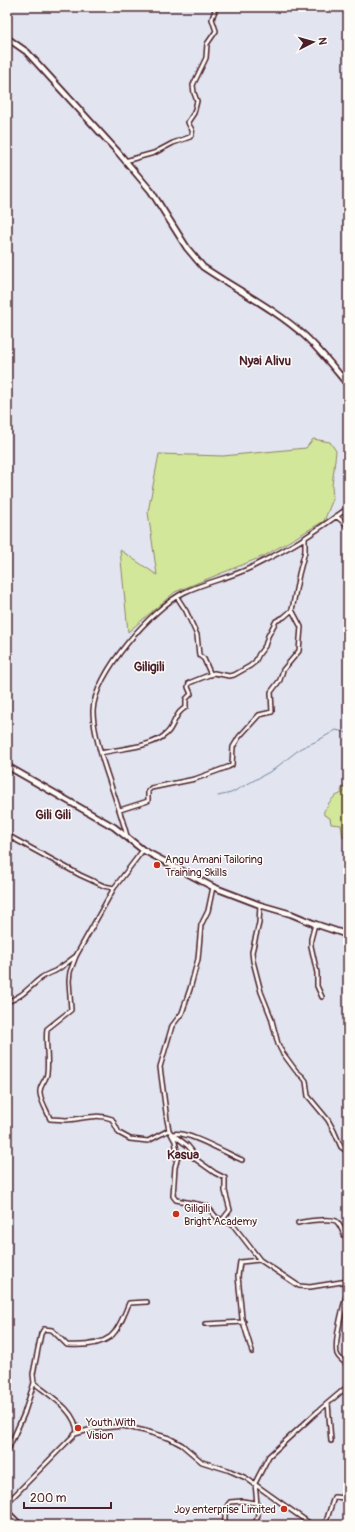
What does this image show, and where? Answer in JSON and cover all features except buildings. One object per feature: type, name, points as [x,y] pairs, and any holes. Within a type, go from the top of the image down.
[{"type":"street","points":[[125,161],[154,153],[192,135],[192,130],[188,122],[194,113],[198,102],[193,86],[206,58],[208,44],[216,31],[212,20],[216,7]]},
{"type":"street","points":[[7,48],[8,39],[27,52],[125,161],[151,191],[186,248],[200,264],[272,312],[304,336],[324,355],[348,385]]},
{"type":"street","points":[[127,836],[101,753],[93,719],[96,694],[108,670],[123,649],[147,622],[168,603],[189,590],[249,568],[304,538],[348,508]]},
{"type":"street","points":[[336,516],[348,526]]},
{"type":"street","points":[[101,753],[147,744],[164,736],[170,730],[178,714],[186,707],[186,699],[191,694],[188,687],[189,683],[211,674],[234,675],[255,662],[267,644],[268,636],[276,621],[284,617],[292,610],[305,551],[304,538]]},
{"type":"street","points":[[177,597],[186,611],[197,634],[199,655],[204,659],[211,674]]},
{"type":"street","points":[[120,810],[148,801],[148,791],[151,788],[195,779],[225,769],[232,765],[235,743],[259,715],[272,712],[271,692],[280,680],[283,670],[299,651],[301,627],[292,610]]},
{"type":"street","points":[[7,766],[114,827],[127,836],[136,846],[214,887],[260,905],[291,914],[348,935]]},
{"type":"street","points":[[7,835],[74,872],[104,886],[114,888]]},
{"type":"street","points":[[143,850],[114,888],[76,956],[70,972],[69,980],[71,1010],[49,1027],[47,1032],[47,1073],[39,1091],[42,1102],[50,1119],[68,1120],[105,1116],[112,1118],[119,1132],[128,1139],[148,1141],[171,1132],[179,1133],[194,1138],[242,1160]]},
{"type":"street","points":[[214,887],[208,911],[201,925],[198,959],[190,990],[182,1013],[172,1026],[160,1067],[163,1096],[178,1156],[175,1167],[173,1196],[180,1202],[205,1205],[216,1217],[233,1225],[260,1260],[302,1287],[348,1281]]},
{"type":"street","points":[[260,905],[259,923],[252,952],[253,961],[261,992],[271,1017],[278,1044],[296,1071],[306,1081],[308,1096],[328,1120],[341,1147],[348,1152]]},
{"type":"street","points":[[315,924],[311,939],[311,946],[317,973],[317,986],[322,997]]},
{"type":"street","points":[[7,1002],[27,992],[48,973],[55,971],[76,956]]},
{"type":"street","points":[[171,1132],[188,1146],[192,1151],[194,1158],[215,1173],[225,1178],[225,1191],[230,1210],[223,1219]]},
{"type":"street","points":[[298,1223],[312,1220],[335,1221],[340,1226],[344,1235],[348,1236]]},
{"type":"street","points":[[252,1352],[244,1322],[238,1283],[239,1264],[241,1262],[260,1260]]},
{"type":"street","points":[[348,1289],[342,1315],[337,1349],[339,1357],[348,1365]]},
{"type":"street","points":[[7,1452],[24,1414],[34,1383],[33,1374],[38,1347],[41,1334],[44,1329],[52,1330],[67,1345],[86,1345],[111,1337],[129,1303],[147,1302]]},
{"type":"street","points":[[205,1324],[244,1322]]},
{"type":"street","points":[[34,1383],[69,1413],[75,1422],[77,1433]]},
{"type":"street","points":[[255,1525],[258,1515],[255,1483],[270,1455],[348,1387]]},
{"type":"street","points":[[328,1403],[331,1441]]},
{"type":"street","points":[[7,1503],[63,1445],[77,1433],[92,1429],[117,1426],[145,1431],[176,1442],[202,1462],[234,1472],[255,1483],[312,1525]]},
{"type":"street","points":[[325,1525],[334,1497],[346,1498],[346,1479],[348,1476]]},
{"type":"street","points":[[226,1525],[225,1514],[227,1506],[230,1502],[242,1501],[256,1503]]},
{"type":"street","points":[[7,1512],[20,1525]]},
{"type":"green space","points":[[313,439],[330,442],[336,451],[332,486],[333,499],[324,521],[264,556],[175,592],[128,632],[120,550],[157,575],[148,512],[159,454],[223,456],[306,448]]},
{"type":"green space","points":[[343,787],[346,787],[345,792],[348,792],[348,840],[347,838],[343,837],[341,825],[331,824],[330,818],[324,815],[326,808],[329,806],[328,804],[334,797],[342,793],[341,790]]},
{"type":"waterway","points":[[218,796],[231,793],[273,770],[301,748],[336,730],[348,733]]},
{"type":"place","name":"Angu Amani Tailoring Training Skills","points":[[157,865]]},
{"type":"place","name":"Giligili Bright Academy","points":[[176,1214]]},
{"type":"place","name":"Youth With Vision","points":[[78,1428]]},
{"type":"place","name":"Joy enterprise Limited","points":[[284,1509]]},
{"type":"district","name":"Nyai Alivu","points":[[265,360]]},
{"type":"district","name":"Giligili","points":[[149,666]]},
{"type":"district","name":"Gili Gili","points":[[53,814]]},
{"type":"district","name":"Kasua","points":[[183,1154]]}]
